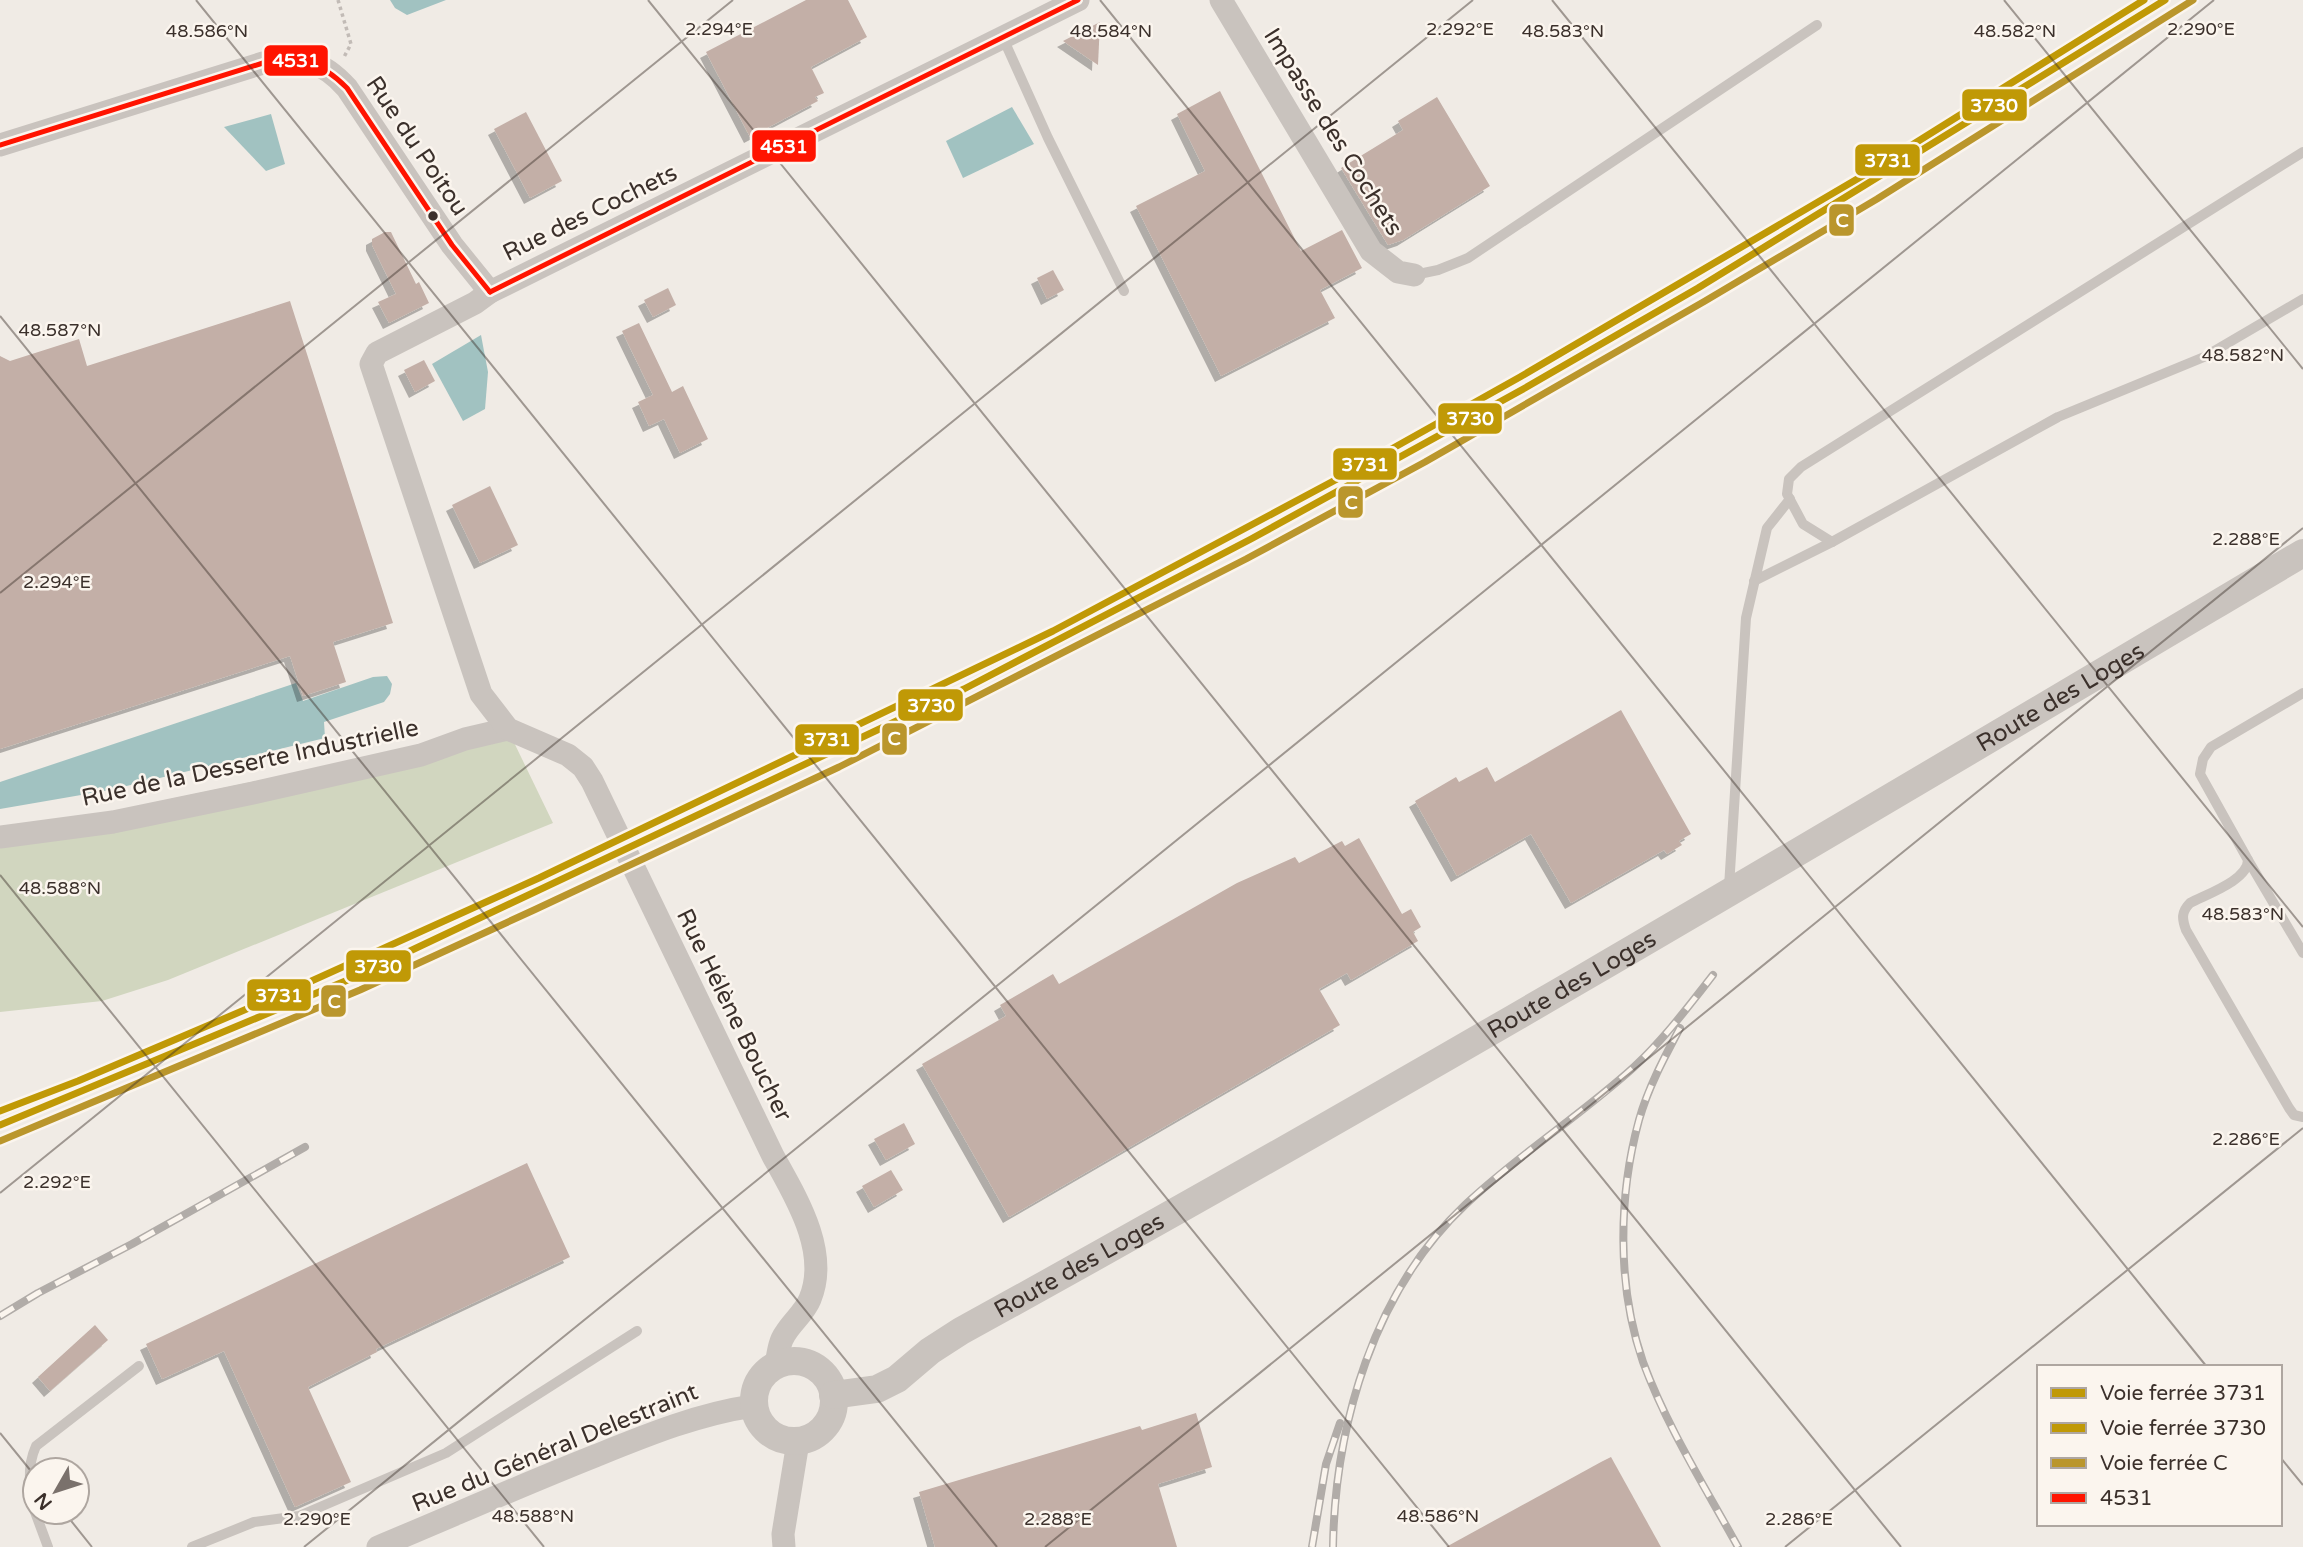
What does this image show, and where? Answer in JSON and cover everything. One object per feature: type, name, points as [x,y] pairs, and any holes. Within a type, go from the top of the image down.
[{"type":"street","name":"Rue des Cochets","points":[[508,729],[477,685],[371,364],[377,353],[475,303],[490,292],[1078,0]]},
{"type":"street","name":"Impasse des Cochets","points":[[1221,0],[1371,251],[1398,272],[1414,275]]},
{"type":"street","name":"Rue du Poitou","points":[[0,145],[281,59],[298,58],[315,63],[335,74],[347,88],[452,245],[490,292]]},
{"type":"street","name":"Route des Loges","points":[[833,1395],[877,1389],[897,1379],[930,1351],[961,1331],[1185,1208],[1729,893],[2303,553]]},
{"type":"street","name":"Rue Hélène Boucher","points":[[508,729],[568,755],[583,767],[600,795],[773,1156],[804,1212],[813,1241],[814,1285],[810,1301],[783,1337],[776,1365]]},
{"type":"street","name":"Rue de la Desserte Industrielle","points":[[0,837],[113,822],[253,793],[421,755],[466,739],[508,729]]},
{"type":"street","points":[[786,1361],[803,1362],[821,1371],[832,1388],[833,1395],[830,1419],[816,1436],[798,1442],[772,1436],[762,1427],[753,1406],[754,1393],[762,1376],[786,1361]]},
{"type":"street","name":"Rue du Général Delestraint","points":[[378,1547],[683,1422],[753,1406]]},
{"type":"street","points":[[783,1547],[798,1442]]},
{"type":"lane","points":[[1414,275],[1438,270],[1468,258],[1817,25]]},
{"type":"lane","points":[[1003,38],[1048,138],[1124,291]]},
{"type":"lane","points":[[1832,542],[1803,524],[1787,494],[1789,479],[1801,467],[2303,152]]},
{"type":"lane","points":[[1754,581],[1832,542],[2059,417],[2204,357],[2303,299]]},
{"type":"lane","points":[[1729,893],[1745,636],[1754,581],[1767,528],[1790,499]]},
{"type":"lane","points":[[2303,693],[2211,747],[2203,759],[2200,774],[2303,953]]},
{"type":"lane","points":[[2248,860],[2248,867],[2241,876],[2190,903],[2184,909],[2182,919],[2289,1108],[2294,1115],[2303,1116]]},
{"type":"lane","points":[[192,1547],[254,1522],[299,1516],[446,1453],[637,1331]]},
{"type":"lane","points":[[31,1456],[36,1446],[139,1366]]},
{"type":"lane","points":[[40,1526],[48,1547]]},
{"type":"path","points":[[335,74],[351,44],[338,0]]},
{"type":"green space","points":[[507,728],[553,823],[168,980],[102,1001],[0,1012],[0,835]]},
{"type":"water","points":[[390,0],[446,0],[407,15],[395,8]]},
{"type":"water","points":[[1012,107],[1034,144],[963,178],[946,141]]},
{"type":"water","points":[[271,114],[285,164],[266,171],[224,127]]},
{"type":"water","points":[[481,335],[488,372],[485,409],[463,421],[432,364]]},
{"type":"water","points":[[387,676],[392,684],[390,694],[384,702],[324,722],[325,738],[110,790],[0,809],[0,782],[296,683],[303,701],[373,677]]},
{"type":"building","points":[[806,0],[848,0],[867,37],[811,67],[824,93],[815,97],[818,101],[750,137],[706,52]]},
{"type":"building","points":[[1100,22],[1098,65],[1063,41]]},
{"type":"building","points":[[1220,91],[1301,251],[1342,230],[1362,268],[1320,290],[1335,318],[1221,376],[1136,206],[1205,171],[1177,114]]},
{"type":"building","points":[[1437,97],[1490,186],[1403,240],[1388,245],[1341,168],[1403,130],[1398,121]]},
{"type":"building","points":[[526,112],[562,181],[530,198],[494,129]]},
{"type":"building","points":[[391,232],[416,284],[419,282],[429,303],[389,323],[378,302],[396,294],[372,245],[372,239]]},
{"type":"building","points":[[1053,270],[1064,290],[1047,299],[1037,278]]},
{"type":"building","points":[[668,288],[676,305],[653,317],[644,300]]},
{"type":"building","points":[[290,301],[393,623],[333,642],[346,682],[303,696],[290,656],[0,749],[0,356],[10,361],[79,339],[87,366]]},
{"type":"building","points":[[639,323],[672,392],[683,386],[708,439],[680,453],[664,419],[649,426],[638,402],[653,395],[622,331]]},
{"type":"building","points":[[424,360],[435,381],[415,392],[404,370]]},
{"type":"building","points":[[490,486],[518,545],[480,563],[452,505]]},
{"type":"building","points":[[1621,710],[1691,834],[1679,841],[1682,845],[1667,854],[1664,850],[1571,903],[1531,834],[1457,876],[1415,801],[1456,777],[1459,782],[1487,767],[1495,782]]},
{"type":"building","points":[[1359,838],[1402,914],[1411,909],[1421,927],[1413,932],[1418,941],[1351,980],[1347,973],[1319,989],[1340,1025],[1009,1217],[922,1064],[1006,1016],[1000,1005],[1053,974],[1059,984],[1237,883],[1295,857],[1299,863],[1342,841],[1345,846]]},
{"type":"building","points":[[904,1123],[915,1144],[886,1160],[874,1139]]},
{"type":"building","points":[[527,1163],[570,1257],[376,1349],[377,1352],[308,1387],[351,1482],[295,1507],[224,1351],[162,1379],[146,1344]]},
{"type":"building","points":[[891,1170],[903,1190],[874,1207],[862,1186]]},
{"type":"building","points":[[95,1325],[108,1340],[50,1391],[38,1377]]},
{"type":"building","points":[[1196,1413],[1212,1467],[1158,1484],[1177,1547],[935,1547],[919,1492],[1140,1426],[1142,1430]]},
{"type":"building","points":[[1611,1457],[1661,1547],[1446,1547],[1601,1462]]},
{"type":"railway","points":[[1333,1547],[1342,1454],[1352,1407],[1366,1362],[1406,1277],[1433,1239],[1465,1205],[1634,1067],[1666,1034],[1713,975]]},
{"type":"railway","points":[[1680,1028],[1647,1096],[1632,1149],[1623,1242],[1628,1303],[1643,1362],[1663,1410],[1738,1547]]},
{"type":"railway","points":[[0,1316],[305,1147]]},
{"type":"railway","points":[[1312,1547],[1326,1464],[1340,1423]]},
{"type":"rail line","name":"3731","points":[[0,1111],[78,1081],[296,988],[539,878],[1053,631],[1354,470],[1520,377],[1864,175],[2144,0]]},
{"type":"rail line","name":"3730","points":[[0,1125],[355,977],[964,689],[1251,539],[1525,388],[1698,288],[2165,0]]},
{"type":"rail line","name":"C","points":[[0,1141],[360,990],[534,910],[839,767],[1246,559],[1425,462],[1705,301],[1877,199],[2193,0]]},
{"type":"transit line","name":"4531","points":[[490,292],[1078,0]]},
{"type":"transit line","name":"4531","points":[[0,145],[263,63],[288,60],[309,63],[328,72],[347,88],[452,245],[490,292]]}]
